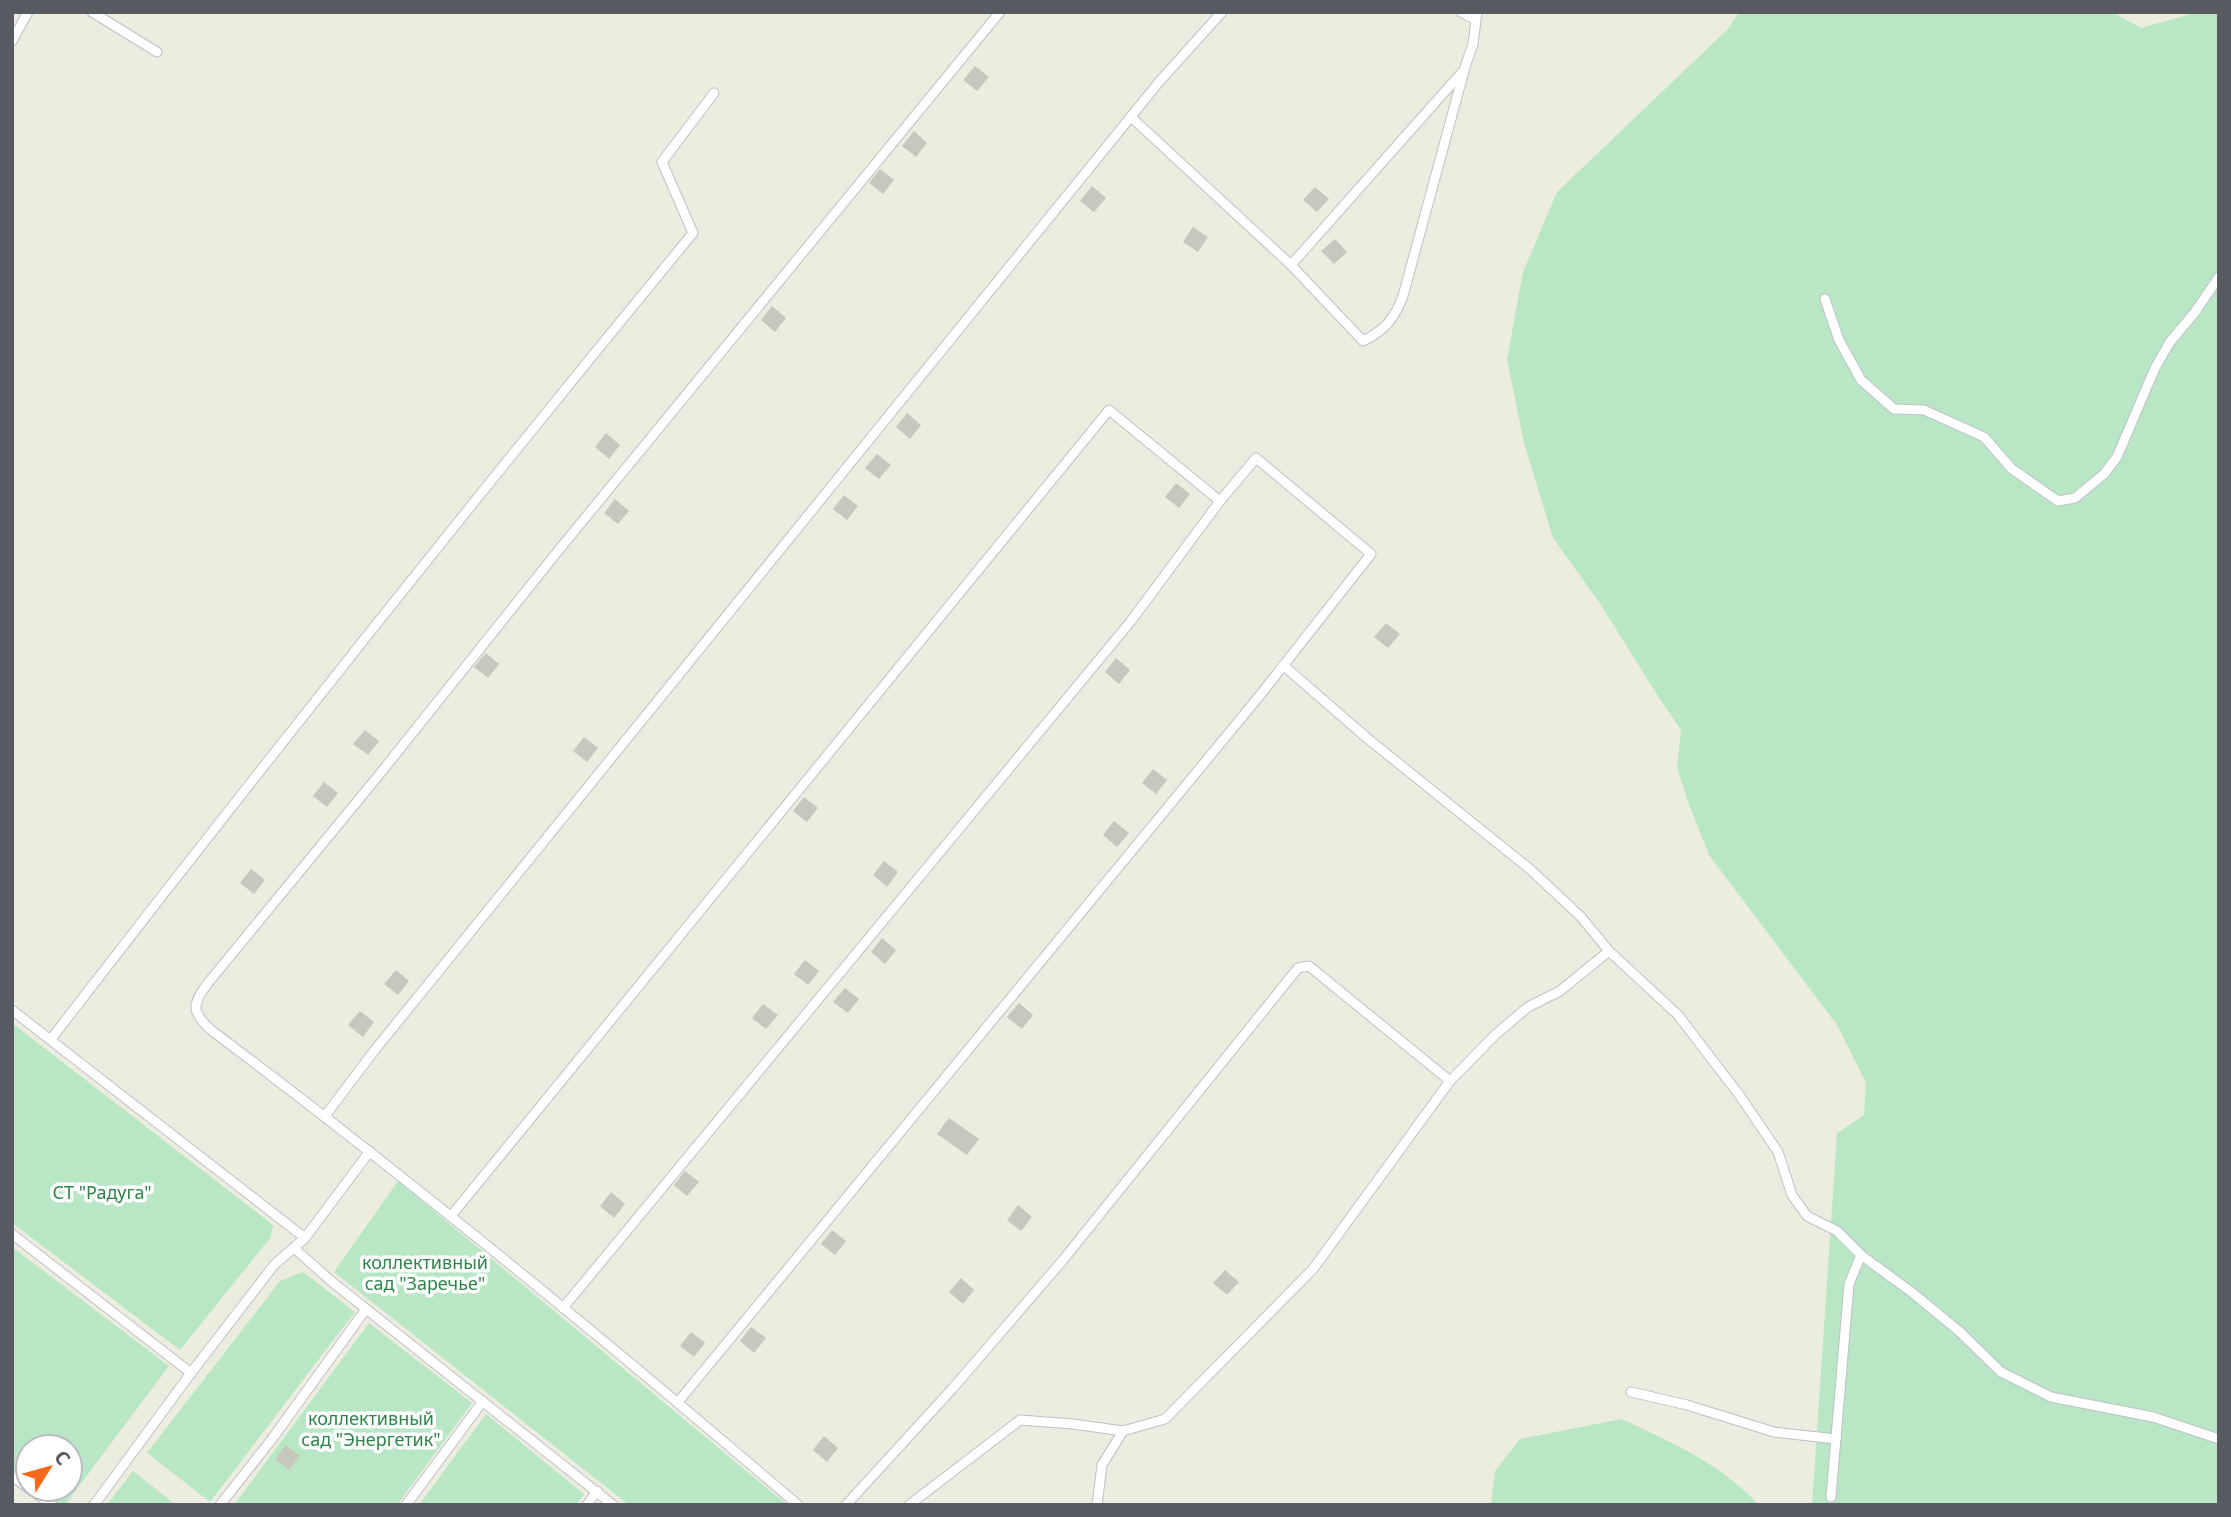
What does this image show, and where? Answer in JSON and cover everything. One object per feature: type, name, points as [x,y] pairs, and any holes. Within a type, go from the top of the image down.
[{"type":"lane","points":[[12,40],[28,12]]},
{"type":"lane","points":[[92,12],[157,52]]},
{"type":"lane","points":[[798,1505],[678,1402],[451,1216],[198,1018],[196,1000],[558,551],[1000,12]]},
{"type":"lane","points":[[325,1116],[383,1040],[1131,117],[1222,12]]},
{"type":"lane","points":[[1131,117],[1291,265],[1363,341],[1382,330],[1398,310],[1403,296],[1473,44],[1476,16],[1461,12]]},
{"type":"lane","points":[[1291,265],[1464,70]]},
{"type":"lane","points":[[51,1039],[332,678],[693,233],[662,162],[714,93]]},
{"type":"lane","points":[[1825,299],[1839,340],[1861,380],[1894,409],[1924,410],[1984,437],[2012,469],[2058,502],[2075,498],[2104,474],[2117,457],[2160,359],[2219,277]]},
{"type":"lane","points":[[451,1216],[1109,410],[1220,500]]},
{"type":"lane","points":[[563,1308],[1131,621],[1220,500],[1256,458],[1371,554],[678,1402]]},
{"type":"lane","points":[[1283,665],[1367,738],[1531,870],[1581,917],[1609,951],[1678,1015],[1740,1096],[1778,1152],[1792,1195],[1807,1216],[1837,1231],[1861,1255],[1960,1332],[2001,1372],[2051,1396],[2153,1417],[2219,1439]]},
{"type":"lane","points":[[909,1505],[1020,1420],[1123,1431],[1165,1419],[1313,1269],[1450,1081],[1495,1035],[1528,1007],[1560,991],[1609,951]]},
{"type":"lane","points":[[846,1505],[954,1388],[1063,1260],[1298,968],[1309,965],[1450,1081]]},
{"type":"lane","points":[[12,1010],[305,1238]]},
{"type":"lane","points":[[94,1505],[274,1265],[305,1238],[370,1151]]},
{"type":"lane","points":[[12,1234],[191,1373]]},
{"type":"lane","points":[[294,1248],[366,1309],[614,1505]]},
{"type":"lane","points":[[1831,1497],[1849,1283],[1861,1255]]},
{"type":"lane","points":[[220,1505],[272,1439],[366,1309]]},
{"type":"lane","points":[[1631,1392],[1687,1405],[1774,1432],[1836,1439]]},
{"type":"lane","points":[[406,1505],[483,1401]]},
{"type":"lane","points":[[1097,1505],[1102,1465],[1123,1431]]},
{"type":"lane","points":[[587,1505],[597,1491]]},
{"type":"green space","points":[[1739,12],[2112,12],[2141,28],[2198,12],[2219,12],[2219,1505],[1812,1505],[1837,1133],[1864,1115],[1866,1083],[1837,1025],[1709,855],[1677,767],[1681,730],[1601,605],[1553,538],[1524,443],[1507,359],[1523,272],[1557,192],[1728,29]]},
{"type":"green space","name":"СТ \"Радуга\"","points":[[12,1023],[273,1225],[271,1237],[180,1350],[12,1223]]},
{"type":"green space","name":"коллективный сад \"Заречье\"","points":[[398,1181],[788,1505],[629,1505],[334,1272]]},
{"type":"green space","points":[[12,1247],[169,1366],[84,1480],[84,1433],[14,1433],[14,1473]]},
{"type":"green space","name":"коллективный сад \"Энергетик\"","points":[[303,1272],[355,1312],[210,1502],[147,1453],[280,1281]]},
{"type":"green space","name":"коллективный сад \"Энергетик\"","points":[[369,1323],[472,1403],[397,1505],[234,1505]]},
{"type":"green space","name":"коллективный сад \"Энергетик\"","points":[[486,1414],[584,1494],[576,1505],[419,1505]]},
{"type":"green space","points":[[1621,1419],[1712,1466],[1759,1505],[1491,1505],[1495,1471],[1520,1439]]},
{"type":"green space","points":[[133,1471],[176,1505],[107,1505]]},
{"type":"building","points":[[975,66],[989,77],[977,91],[963,80]]},
{"type":"building","points":[[914,131],[927,143],[916,157],[902,146]]},
{"type":"building","points":[[880,169],[894,180],[883,194],[869,183]]},
{"type":"building","points":[[1092,186],[1106,198],[1094,212],[1080,201]]},
{"type":"building","points":[[1315,187],[1329,199],[1317,212],[1303,200]]},
{"type":"building","points":[[1193,227],[1208,237],[1198,252],[1183,242]]},
{"type":"building","points":[[1335,239],[1347,252],[1334,264],[1321,251]]},
{"type":"building","points":[[772,306],[786,318],[775,332],[761,320]]},
{"type":"building","points":[[907,413],[921,425],[910,439],[896,427]]},
{"type":"building","points":[[606,433],[620,445],[609,459],[595,447]]},
{"type":"building","points":[[877,454],[891,465],[879,479],[865,468]]},
{"type":"building","points":[[1176,483],[1190,494],[1179,508],[1165,497]]},
{"type":"building","points":[[844,495],[858,506],[847,520],[833,509]]},
{"type":"building","points":[[615,499],[629,511],[618,524],[604,513]]},
{"type":"building","points":[[1386,623],[1400,634],[1388,648],[1374,637]]},
{"type":"building","points":[[486,653],[499,664],[488,678],[474,667]]},
{"type":"building","points":[[1116,658],[1130,670],[1119,684],[1105,672]]},
{"type":"building","points":[[365,730],[379,741],[368,755],[353,744]]},
{"type":"building","points":[[584,737],[598,748],[587,762],[573,751]]},
{"type":"building","points":[[1153,769],[1167,780],[1156,794],[1142,783]]},
{"type":"building","points":[[324,782],[338,793],[327,807],[313,796]]},
{"type":"building","points":[[804,797],[818,808],[807,822],[793,811]]},
{"type":"building","points":[[1114,821],[1129,833],[1117,847],[1103,835]]},
{"type":"building","points":[[884,861],[898,872],[887,887],[873,875]]},
{"type":"building","points":[[251,869],[265,880],[254,894],[240,883]]},
{"type":"building","points":[[882,938],[896,950],[885,964],[871,952]]},
{"type":"building","points":[[805,960],[819,971],[808,985],[794,974]]},
{"type":"building","points":[[396,970],[409,981],[398,995],[384,984]]},
{"type":"building","points":[[845,988],[859,999],[848,1013],[833,1002]]},
{"type":"building","points":[[1019,1003],[1033,1015],[1022,1029],[1007,1017]]},
{"type":"building","points":[[763,1004],[778,1015],[766,1029],[752,1018]]},
{"type":"building","points":[[360,1011],[374,1022],[363,1037],[348,1025]]},
{"type":"building","points":[[949,1118],[979,1139],[967,1155],[937,1134]]},
{"type":"building","points":[[685,1171],[699,1182],[687,1196],[674,1185]]},
{"type":"building","points":[[611,1192],[625,1204],[614,1218],[600,1206]]},
{"type":"building","points":[[1018,1205],[1032,1217],[1021,1231],[1007,1220]]},
{"type":"building","points":[[832,1230],[846,1241],[835,1255],[821,1244]]},
{"type":"building","points":[[1225,1270],[1239,1282],[1227,1295],[1213,1283]]},
{"type":"building","points":[[961,1278],[974,1290],[963,1304],[949,1292]]},
{"type":"building","points":[[751,1327],[766,1338],[754,1353],[740,1341]]},
{"type":"building","points":[[691,1332],[705,1343],[694,1357],[680,1346]]},
{"type":"building","points":[[824,1436],[838,1448],[827,1462],[813,1450]]},
{"type":"building","points":[[286,1445],[300,1456],[289,1470],[275,1459]]}]
